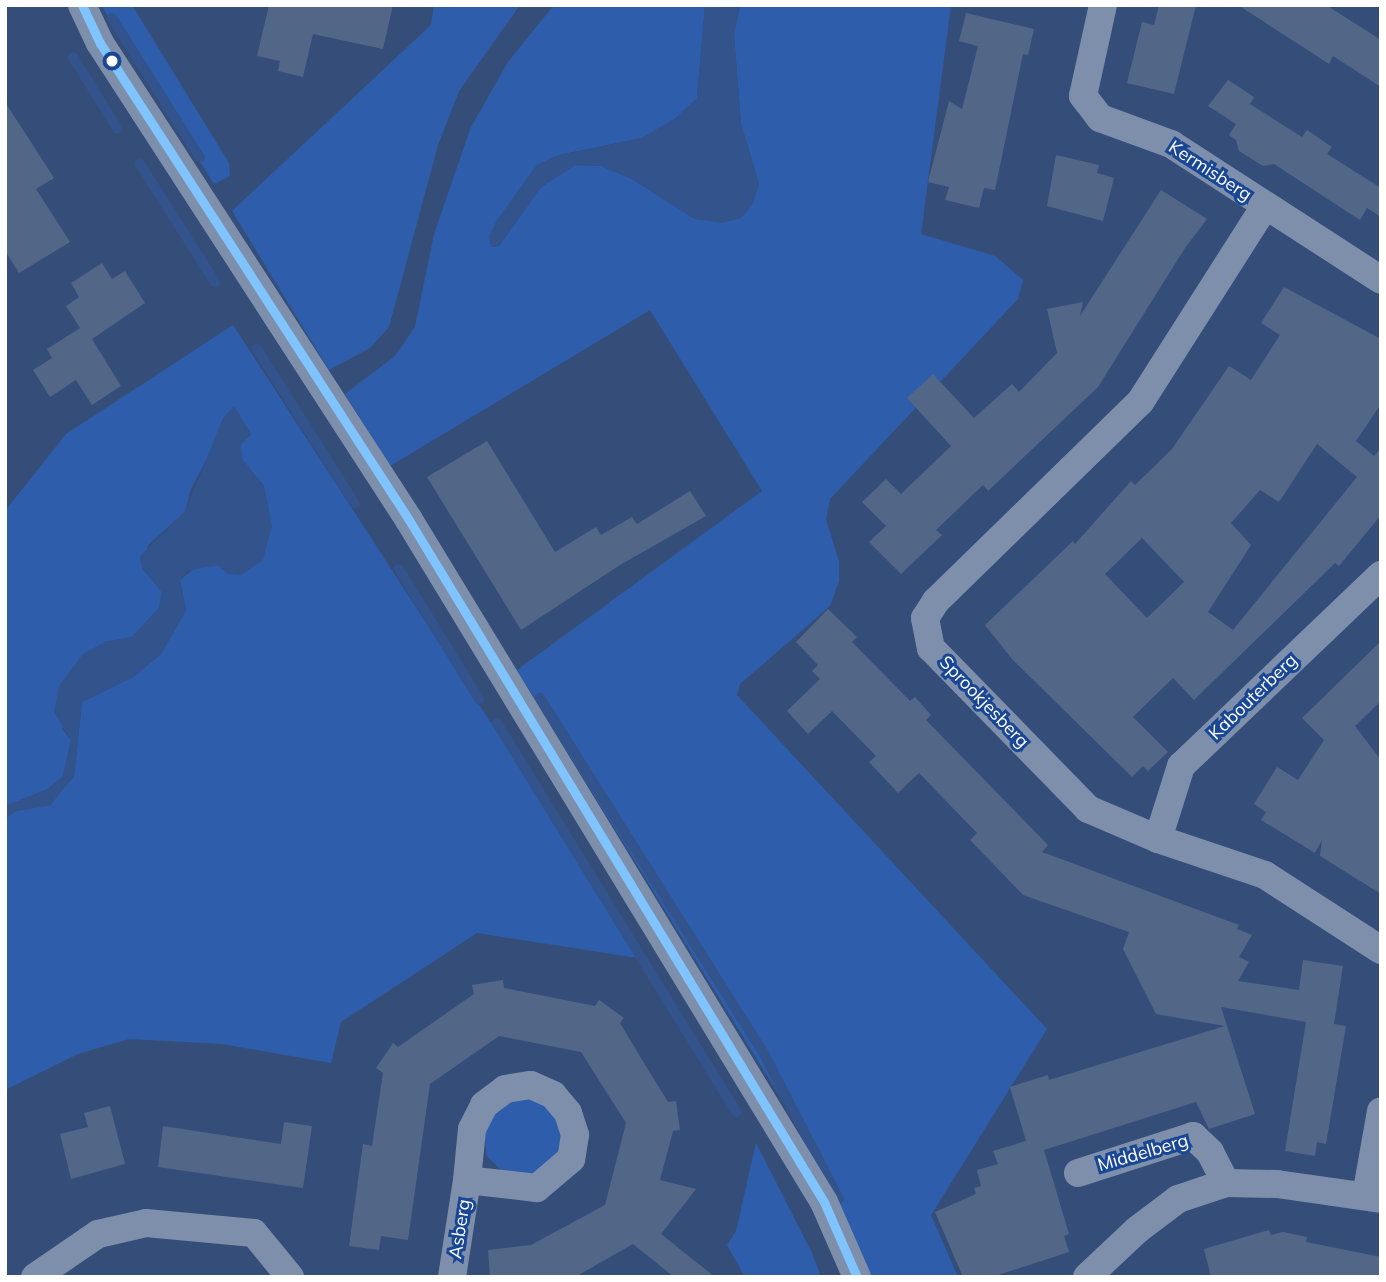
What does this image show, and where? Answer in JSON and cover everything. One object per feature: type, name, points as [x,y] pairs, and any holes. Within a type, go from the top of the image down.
[{"type":"street","points":[[82,5],[100,43],[409,520],[824,1202],[857,1277]]},
{"type":"street","name":"Kermisberg","points":[[1103,5],[1083,96],[1100,118],[1171,144],[1381,280]]},
{"type":"street","name":"Sprookjesberg","points":[[1265,206],[1140,402],[936,601],[925,618],[932,648],[1088,809],[1158,839],[1265,875],[1381,950]]},
{"type":"street","name":"Kabouterberg","points":[[1158,839],[1181,766],[1381,575]]},
{"type":"street","points":[[1087,1277],[1137,1230],[1178,1199],[1226,1183],[1277,1184],[1373,1198],[1381,1111]]},
{"type":"street","name":"Middelberg","points":[[1078,1172],[1193,1136],[1210,1152],[1226,1183]]},
{"type":"street","name":"Asberg","points":[[452,1277],[467,1180]]},
{"type":"street","points":[[35,1277],[98,1234],[146,1223],[254,1233],[290,1277]]},
{"type":"shaded area","points":[[101,5],[132,5],[229,163],[230,176],[214,184]]},
{"type":"shaded area","points":[[434,5],[520,5],[459,91],[438,145],[389,327],[370,348],[329,370],[232,211],[431,25]]},
{"type":"shaded area","points":[[554,5],[705,5],[697,98],[676,118],[642,138],[559,155],[537,165],[496,222],[491,247],[499,246],[541,187],[575,165],[601,166],[632,179],[695,219],[759,184],[741,124],[734,35],[740,5],[951,5],[921,234],[995,256],[1023,280],[1018,299],[830,499],[826,519],[839,562],[839,581],[830,606],[740,684],[737,695],[1047,1029],[931,1215],[958,1277],[870,1277],[808,1142],[517,670],[762,491],[650,310],[390,466],[345,394],[395,356],[415,327],[434,234],[471,127],[508,62]]},
{"type":"shaded area","points":[[705,5],[740,5],[734,35],[741,124],[759,184],[753,204],[741,218],[722,223],[695,219],[632,179],[601,166],[575,165],[541,187],[499,246],[491,247],[489,236],[496,222],[537,165],[559,155],[642,138],[676,118],[697,98]]},
{"type":"shaded area","points":[[233,325],[644,959],[477,933],[341,1022],[331,1063],[222,1044],[129,1039],[78,1054],[5,1090],[5,819],[16,811],[50,805],[74,776],[82,702],[133,677],[161,654],[186,610],[180,580],[198,566],[218,565],[228,574],[264,486],[242,459],[240,445],[251,434],[234,407],[191,489],[185,512],[148,545],[142,568],[162,592],[159,608],[132,637],[105,642],[62,729],[71,740],[63,776],[48,789],[5,806],[5,511],[66,434]]},
{"type":"shaded area","points":[[234,406],[251,434],[241,445],[242,459],[264,486],[272,526],[263,560],[241,575],[228,574],[218,565],[187,571],[180,580],[186,610],[161,654],[133,677],[82,702],[74,776],[50,805],[16,811],[5,819],[5,806],[48,789],[63,776],[71,740],[54,712],[59,686],[83,654],[105,642],[132,637],[159,608],[162,592],[142,568],[140,556],[185,512],[223,418]]},
{"type":"shaded area","points":[[537,1094],[569,1137],[549,1174],[507,1176],[487,1156],[483,1128],[496,1104]]},
{"type":"shaded area","points":[[756,1143],[812,1253],[821,1277],[745,1277],[727,1245],[736,1231]]},
{"type":"building","points":[[269,5],[393,5],[383,49],[313,34],[303,77],[278,71],[280,61],[257,56]]},
{"type":"building","points":[[1159,5],[1196,5],[1174,94],[1127,83],[1142,22],[1154,25]]},
{"type":"building","points":[[1238,5],[1326,5],[1381,40],[1381,87],[1333,56],[1329,64]]},
{"type":"building","points":[[966,13],[1034,29],[1028,55],[1023,54],[995,190],[984,188],[979,208],[945,200],[949,187],[928,182],[949,101],[962,109],[978,46],[959,41]]},
{"type":"building","points":[[1228,80],[1254,97],[1250,104],[1302,137],[1307,130],[1332,147],[1327,154],[1381,188],[1381,217],[1367,208],[1360,220],[1274,164],[1263,166],[1239,151],[1236,140],[1229,135],[1236,124],[1208,106]]},
{"type":"building","points":[[5,102],[54,178],[36,189],[70,242],[19,273],[5,251]]},
{"type":"building","points":[[1056,155],[1099,165],[1097,173],[1114,178],[1103,221],[1047,206]]},
{"type":"building","points":[[1161,190],[1207,219],[1185,248],[1098,387],[988,491],[983,485],[936,530],[942,535],[901,574],[869,542],[886,526],[862,502],[886,479],[901,494],[951,446],[907,398],[933,374],[974,418],[1012,384],[1019,392],[1057,353],[1047,309],[1083,302],[1080,316]]},
{"type":"building","points":[[102,263],[112,279],[125,271],[145,303],[92,339],[121,386],[92,405],[76,380],[50,397],[33,370],[52,358],[47,349],[80,328],[66,306],[79,297],[71,283]]},
{"type":"building","points":[[1284,287],[1381,339],[1381,404],[1356,441],[1374,456],[1381,448],[1381,515],[1339,566],[1335,563],[1194,700],[1173,678],[1133,717],[1168,752],[1148,771],[1143,766],[1132,777],[1012,659],[985,625],[1073,541],[1075,544],[1131,481],[1135,485],[1172,449],[1229,366],[1251,380],[1280,335],[1261,323]],"holes":[[[1317,444],[1357,477],[1233,630],[1208,612],[1251,545],[1231,523],[1260,490],[1279,502]],[[1142,538],[1184,582],[1147,618],[1105,574]]]},
{"type":"building","points":[[487,441],[555,552],[596,527],[601,535],[632,517],[637,524],[690,491],[706,516],[620,565],[521,630],[427,477]]},
{"type":"building","points":[[828,609],[857,637],[852,642],[910,701],[915,697],[931,715],[926,720],[1048,845],[1042,852],[1239,925],[1237,929],[1252,935],[1239,957],[1249,962],[1238,981],[1299,990],[1303,960],[1343,966],[1334,1024],[1346,1026],[1326,1144],[1317,1142],[1315,1156],[1285,1151],[1306,1022],[1221,1007],[1255,1114],[1209,1129],[1196,1102],[1044,1150],[1069,1234],[1064,1236],[1069,1252],[992,1277],[963,1277],[935,1212],[976,1194],[974,1188],[981,1186],[977,1170],[998,1164],[993,1151],[1026,1141],[1010,1087],[1048,1075],[1049,1080],[1225,1026],[1156,1014],[1123,949],[1129,932],[1023,895],[970,840],[977,833],[919,773],[898,793],[869,762],[876,756],[832,711],[808,734],[787,711],[820,679],[812,671],[818,665],[796,642]]},
{"type":"building","points":[[1381,641],[1381,701],[1355,726],[1381,760],[1381,894],[1320,856],[1322,840],[1315,853],[1261,820],[1266,812],[1254,804],[1277,767],[1298,780],[1324,740],[1302,718]]},
{"type":"building","points":[[503,980],[504,988],[595,1006],[599,1000],[624,1018],[620,1023],[668,1102],[676,1101],[680,1130],[673,1131],[660,1180],[696,1189],[661,1234],[715,1277],[674,1277],[633,1244],[575,1277],[490,1277],[488,1250],[531,1245],[605,1205],[626,1123],[581,1052],[499,1036],[430,1084],[408,1240],[381,1236],[379,1250],[349,1246],[363,1144],[372,1146],[383,1073],[376,1068],[393,1043],[398,1047],[474,994],[472,985]]},
{"type":"building","points":[[110,1106],[125,1164],[71,1179],[60,1134],[88,1127],[84,1113]]},
{"type":"building","points":[[284,1122],[312,1126],[303,1188],[158,1167],[163,1126],[281,1144]]},
{"type":"building","points":[[1269,1230],[1271,1235],[1283,1232],[1307,1237],[1306,1242],[1381,1257],[1381,1277],[1211,1277],[1204,1249]]},
{"type":"waterway","points":[[112,18],[200,158]]},
{"type":"waterway","points":[[73,57],[117,128]]},
{"type":"waterway","points":[[140,164],[215,282]]},
{"type":"waterway","points":[[257,349],[355,504]]},
{"type":"waterway","points":[[399,569],[479,699]]},
{"type":"waterway","points":[[540,698],[762,1050],[839,1199]]},
{"type":"waterway","points":[[497,723],[736,1112]]},
{"type":"transit line","points":[[82,5],[100,43],[409,520],[824,1202],[857,1277]]}]
